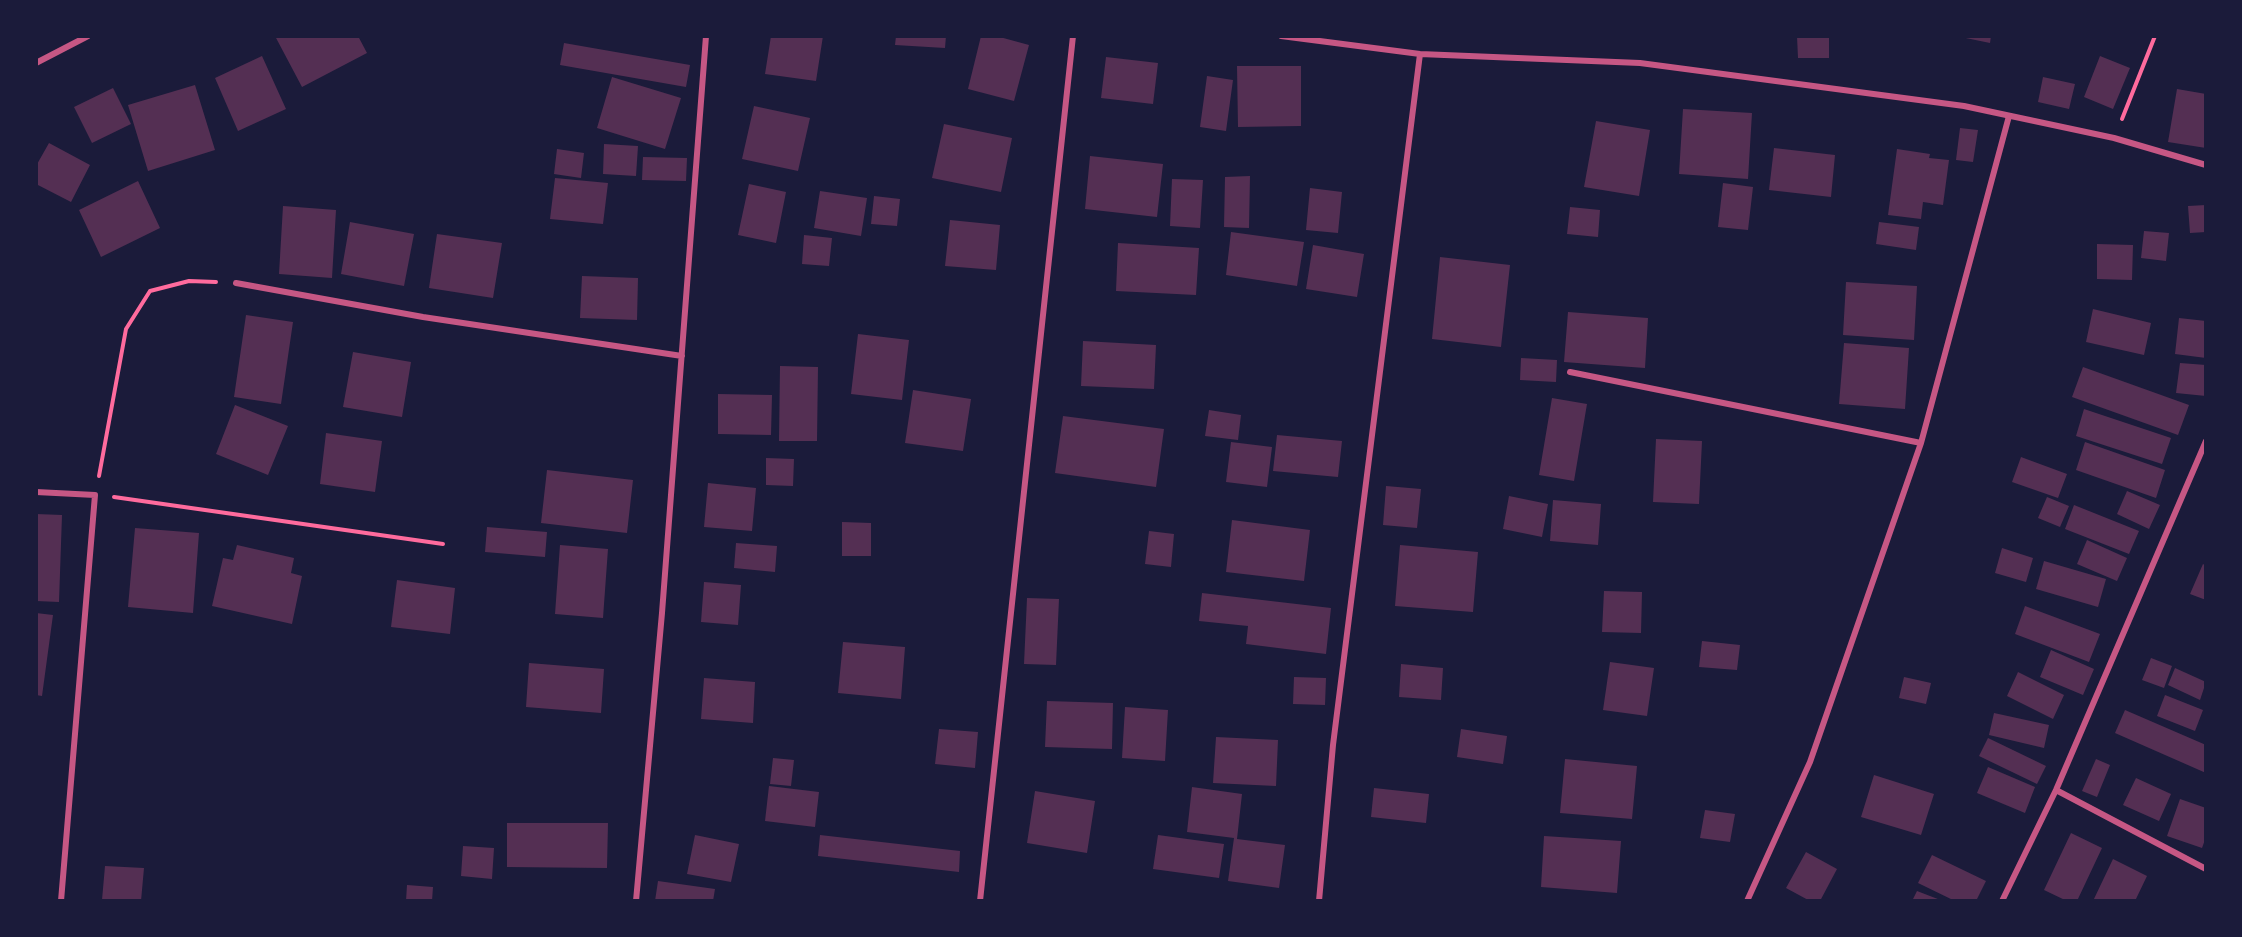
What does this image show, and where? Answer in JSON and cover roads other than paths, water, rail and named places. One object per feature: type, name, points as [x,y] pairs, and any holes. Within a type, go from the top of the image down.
[{"type":"street","points":[[36,63],[88,36]]},
{"type":"street","points":[[636,901],[662,613],[706,36]]},
{"type":"street","points":[[980,901],[1073,36]]},
{"type":"street","points":[[1281,36],[1420,54],[1641,63],[1964,106],[2114,138],[2206,165]]},
{"type":"street","points":[[1319,901],[1333,745],[1420,54]]},
{"type":"street","points":[[1747,901],[1810,762],[1921,443],[2009,116]]},
{"type":"street","points":[[236,282],[423,317],[681,356]]},
{"type":"street","points":[[1570,372],[1921,443]]},
{"type":"street","points":[[2002,901],[2056,790],[2206,441]]},
{"type":"street","points":[[36,492],[95,495],[61,901]]},
{"type":"street","points":[[2056,790],[2206,869]]}]
